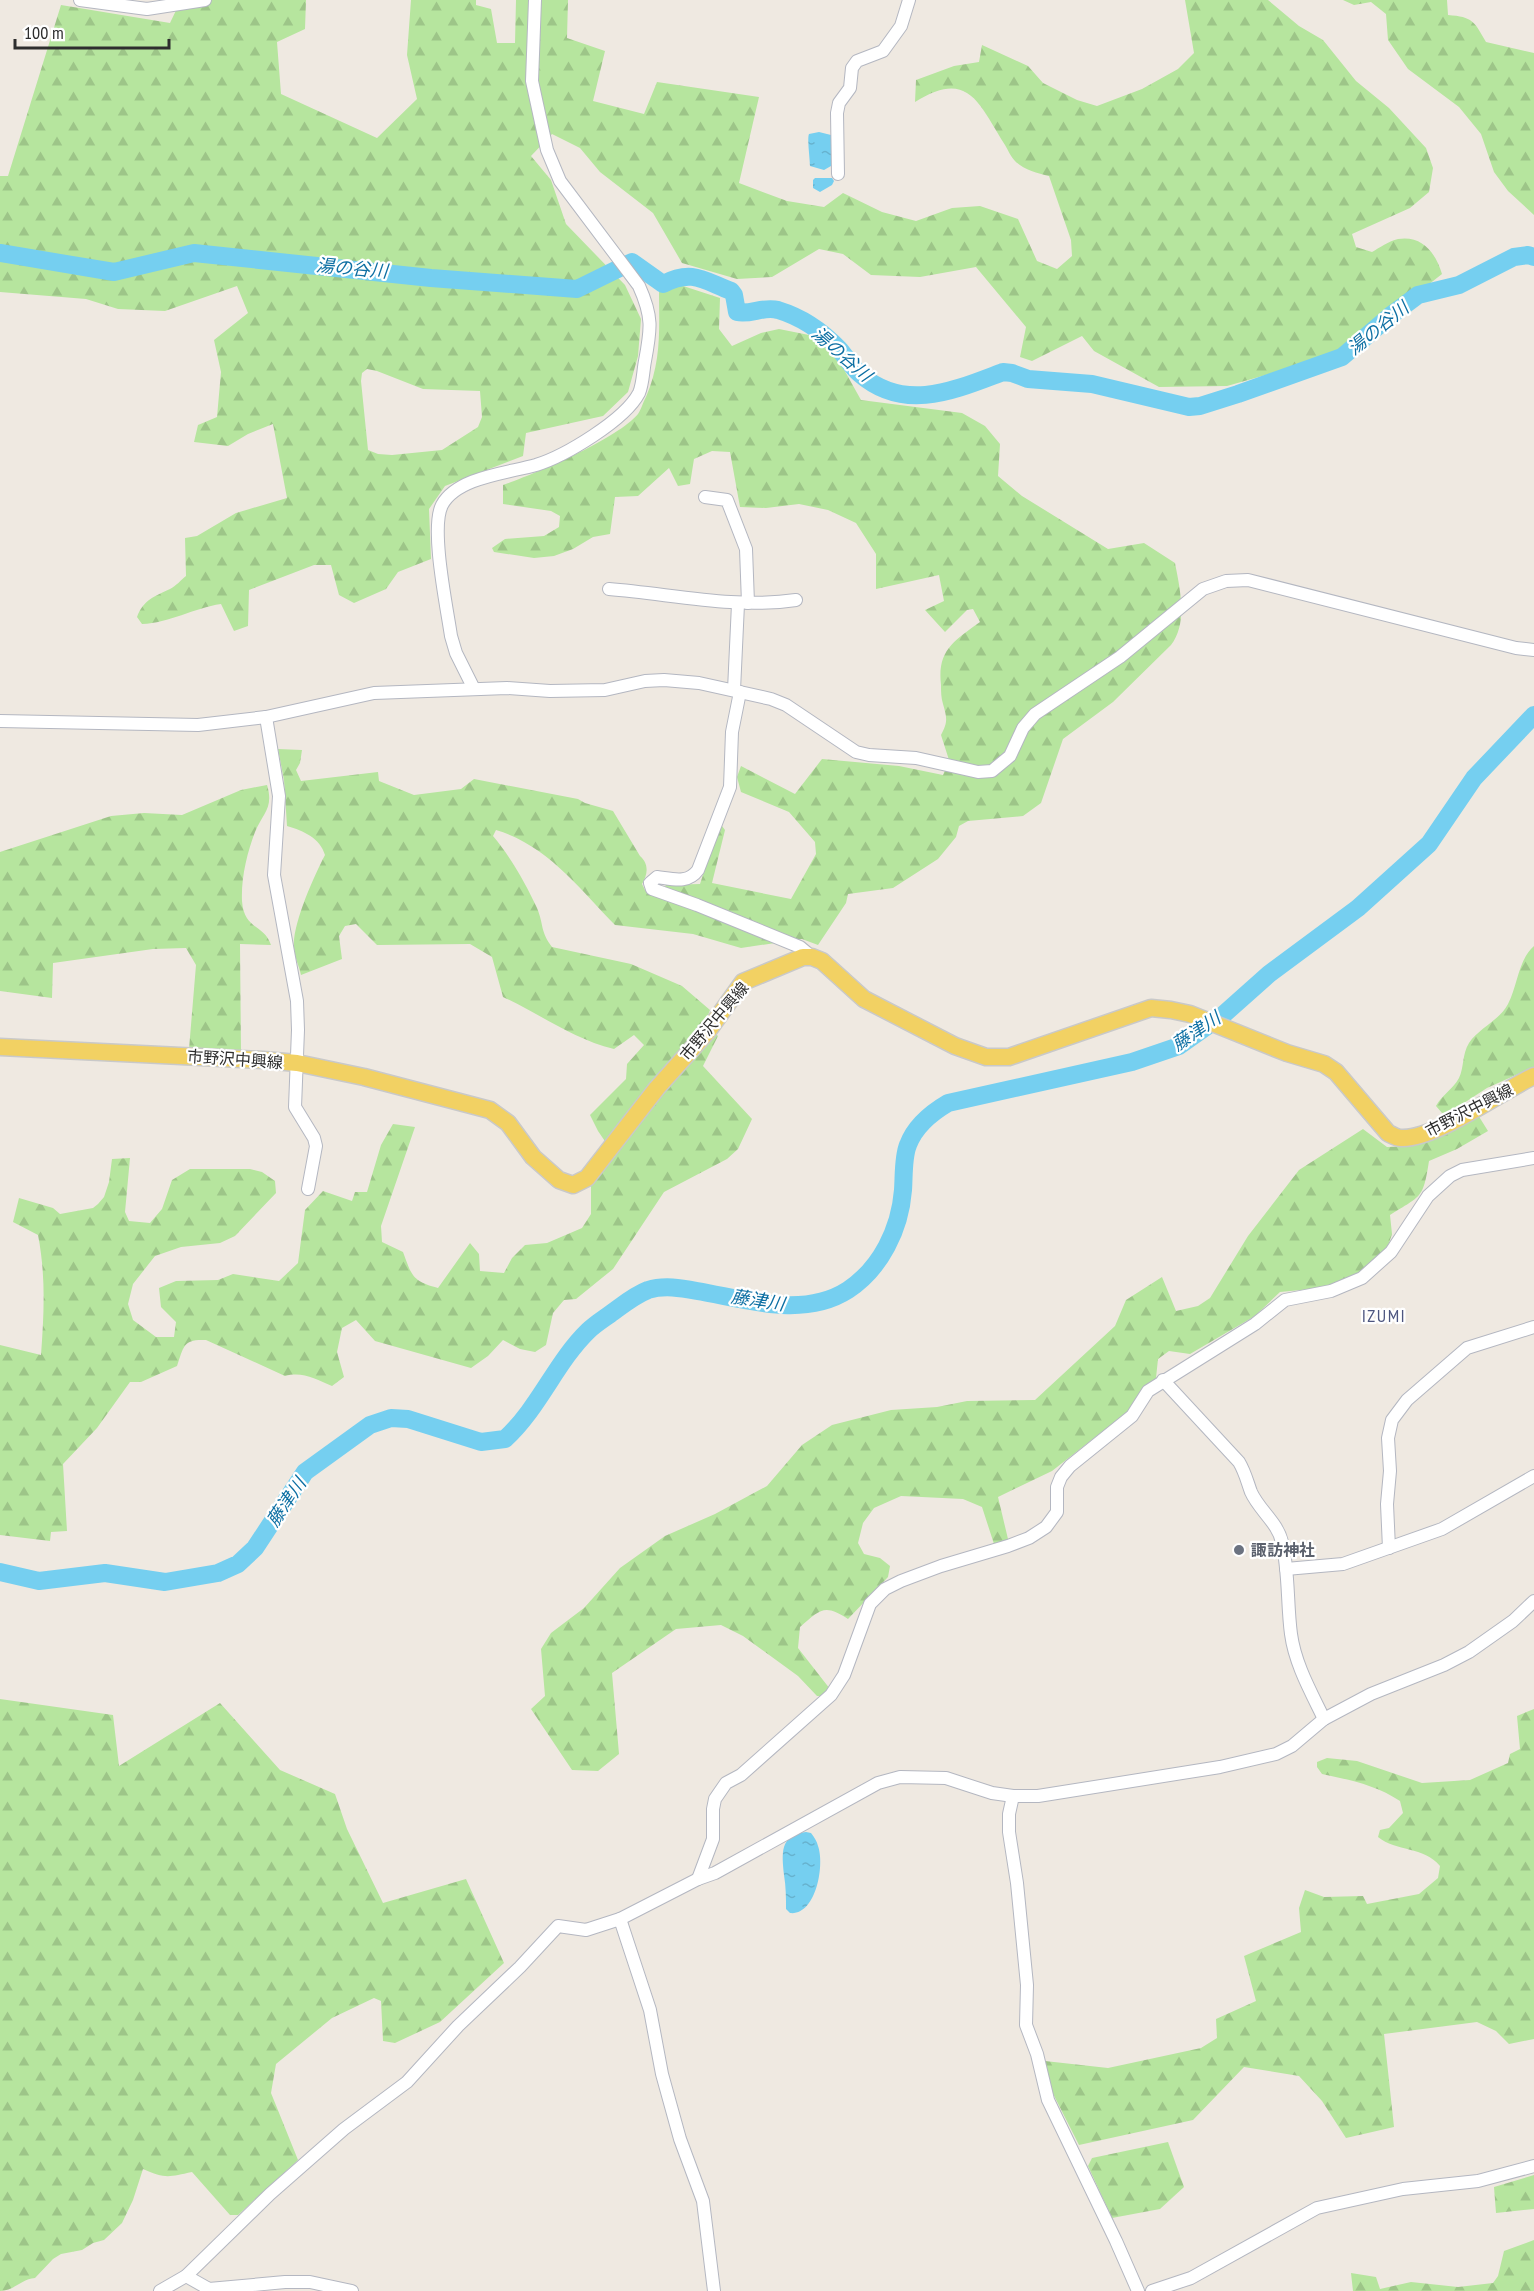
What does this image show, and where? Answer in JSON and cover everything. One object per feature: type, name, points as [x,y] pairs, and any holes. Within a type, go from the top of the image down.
[{"type":"main road","name":"市野沢中興線","points":[[0,1047],[297,1063],[364,1077],[490,1110],[508,1123],[533,1157],[558,1180],[573,1185],[587,1178],[657,1088],[708,1031],[743,982],[803,957],[812,957],[822,962],[864,999],[955,1046],[987,1057],[1009,1057],[1151,1008],[1190,1014],[1287,1053],[1324,1064],[1336,1072],[1388,1133],[1399,1138],[1414,1137],[1445,1125],[1534,1076]]},
{"type":"street","points":[[80,0],[147,9],[205,0]]},
{"type":"street","points":[[474,689],[456,653],[451,636],[437,527],[442,504],[465,484],[538,464],[565,451],[608,425],[629,408],[640,391],[651,326],[648,306],[639,286],[561,181],[547,150],[532,81],[534,0]]},
{"type":"street","points":[[838,174],[837,113],[839,104],[850,88],[852,68],[857,61],[884,51],[901,26],[909,0]]},
{"type":"street","points":[[705,497],[727,500],[736,518],[746,549],[730,787],[698,870],[693,877],[685,880],[657,877],[650,883],[652,889],[800,947],[812,957]]},
{"type":"street","points":[[0,721],[198,725],[266,717],[374,693],[507,688],[550,691],[605,690],[645,681],[664,680],[699,683],[786,705],[856,752],[916,758],[978,772],[993,771],[1010,756],[1023,728],[1035,714],[1120,657],[1203,589],[1226,581],[1248,580],[1516,648],[1534,650]]},
{"type":"street","points":[[609,590],[743,603],[796,600]]},
{"type":"street","points":[[266,717],[279,796],[274,875],[297,1001],[295,1107],[311,1131],[316,1146],[308,1189]]},
{"type":"street","points":[[698,1879],[713,1839],[713,1809],[720,1790],[726,1783],[741,1775],[831,1695],[844,1675],[870,1604],[876,1596],[901,1581],[941,1566],[1008,1546],[1029,1538],[1046,1527],[1057,1512],[1057,1487],[1061,1477],[1070,1466],[1132,1416],[1148,1391],[1255,1324],[1284,1300],[1331,1292],[1362,1278],[1391,1252],[1428,1196],[1450,1176],[1462,1170],[1534,1158]]},
{"type":"street","points":[[1389,1548],[1388,1438],[1392,1420],[1407,1400],[1467,1348],[1534,1327]]},
{"type":"street","points":[[1163,1380],[1239,1462],[1251,1491],[1275,1526],[1282,1541],[1291,1635],[1295,1654],[1324,1719]]},
{"type":"street","points":[[1286,1569],[1343,1564],[1442,1529],[1534,1476]]},
{"type":"street","points":[[160,2291],[186,2276],[270,2194],[336,2136],[406,2082],[458,2026],[520,1967],[558,1926],[585,1930],[620,1918],[698,1879],[715,1873],[878,1783],[900,1777],[946,1778],[992,1793],[1038,1796],[1109,1786],[1244,1762],[1276,1754],[1292,1746],[1324,1719],[1371,1694],[1444,1665],[1469,1652],[1513,1621],[1534,1601]]},
{"type":"street","points":[[1013,1796],[1009,1832],[1017,1883],[1027,1985],[1026,2025],[1037,2054],[1048,2100],[1138,2291]]},
{"type":"street","points":[[620,1918],[650,2010],[662,2074],[680,2139],[703,2200],[714,2291]]},
{"type":"street","points":[[1152,2291],[1191,2278],[1317,2208],[1403,2189],[1478,2181],[1534,2166]]},
{"type":"street","points":[[186,2276],[209,2290],[302,2282],[352,2291]]},
{"type":"green space","points":[[181,0],[306,0],[305,29],[277,42],[281,94],[377,138],[417,99],[407,55],[411,0],[476,0],[476,5],[491,9],[497,43],[515,43],[516,0],[568,0],[567,38],[605,51],[593,101],[644,114],[657,82],[759,97],[739,183],[787,201],[824,207],[843,193],[882,212],[916,221],[952,208],[980,206],[1018,219],[1037,261],[1057,269],[1072,256],[1071,240],[1049,176],[1027,169],[1015,161],[988,116],[970,95],[960,90],[948,89],[933,92],[915,102],[916,80],[954,66],[979,62],[982,45],[1028,66],[1043,83],[1077,100],[1097,106],[1142,89],[1178,69],[1194,53],[1185,0],[1268,0],[1299,26],[1323,40],[1356,81],[1389,108],[1426,148],[1433,168],[1429,192],[1410,208],[1352,234],[1356,247],[1372,252],[1398,239],[1415,240],[1432,253],[1442,274],[1340,354],[1227,386],[1159,387],[1094,351],[1082,336],[1032,361],[1020,357],[1026,327],[976,267],[920,277],[871,275],[843,254],[819,249],[772,277],[737,279],[682,263],[653,213],[600,172],[580,148],[552,134],[531,156],[551,180],[566,224],[625,285],[641,319],[638,356],[628,392],[603,416],[526,433],[523,456],[445,486],[429,509],[431,559],[398,572],[386,589],[354,603],[339,595],[331,565],[314,565],[249,590],[248,626],[234,631],[221,604],[162,621],[142,624],[137,617],[143,606],[155,596],[172,588],[186,576],[185,538],[197,536],[236,513],[287,498],[273,424],[248,434],[228,446],[194,442],[198,425],[217,417],[221,372],[214,340],[248,313],[237,286],[165,311],[118,309],[86,299],[0,292],[0,176],[8,176],[61,5],[170,23]],"holes":[[[367,369],[423,389],[480,391],[482,417],[478,427],[442,450],[392,455],[378,454],[368,450],[361,381],[362,373]]]},
{"type":"green space","points":[[1343,0],[1447,0],[1448,15],[1472,21],[1486,42],[1534,53],[1534,215],[1508,191],[1494,172],[1481,134],[1459,107],[1408,69],[1388,40],[1386,14],[1371,2],[1354,5]]},
{"type":"green space","points":[[677,284],[720,298],[719,329],[732,346],[761,333],[779,329],[819,337],[842,366],[861,400],[962,413],[985,426],[1000,444],[998,476],[1022,496],[1108,549],[1144,543],[1175,563],[1181,606],[1180,627],[1176,636],[1171,645],[1113,702],[1063,739],[1041,803],[1023,816],[968,821],[959,826],[956,837],[938,859],[893,888],[848,894],[846,903],[818,945],[802,939],[741,948],[693,934],[615,925],[547,857],[514,837],[496,830],[493,836],[528,889],[552,947],[631,964],[682,986],[710,1010],[705,1023],[718,1036],[703,1066],[752,1119],[738,1149],[727,1159],[664,1192],[613,1269],[576,1299],[564,1300],[553,1313],[546,1345],[535,1352],[520,1349],[503,1340],[488,1356],[471,1368],[375,1341],[356,1320],[342,1328],[337,1352],[344,1377],[332,1386],[303,1375],[285,1376],[206,1340],[193,1341],[183,1349],[177,1366],[141,1382],[130,1382],[97,1428],[63,1464],[67,1531],[51,1532],[50,1541],[0,1535],[0,1345],[41,1355],[43,1325],[41,1250],[38,1235],[13,1222],[19,1198],[53,1208],[60,1214],[93,1208],[104,1197],[109,1182],[112,1159],[130,1158],[125,1212],[129,1221],[150,1223],[162,1209],[172,1180],[190,1169],[250,1169],[262,1172],[275,1181],[276,1193],[235,1236],[220,1243],[181,1247],[155,1256],[133,1284],[128,1304],[133,1320],[156,1337],[174,1337],[176,1322],[161,1307],[159,1288],[176,1281],[218,1280],[233,1274],[279,1281],[298,1263],[305,1210],[323,1191],[352,1201],[355,1192],[367,1192],[381,1145],[393,1124],[415,1127],[381,1226],[382,1242],[403,1252],[411,1272],[418,1280],[438,1288],[470,1243],[479,1254],[480,1271],[504,1273],[512,1258],[525,1245],[547,1243],[582,1228],[591,1214],[591,1184],[615,1156],[590,1115],[626,1079],[627,1064],[644,1045],[634,1035],[614,1049],[599,1045],[503,997],[492,957],[470,944],[377,945],[356,924],[345,926],[339,936],[342,959],[301,975],[294,950],[296,926],[325,855],[323,849],[310,836],[287,826],[284,780],[278,749],[302,750],[300,763],[296,770],[301,781],[378,772],[379,781],[414,795],[461,789],[474,779],[578,799],[613,811],[645,862],[646,873],[642,884],[645,890],[659,897],[666,885],[700,884],[718,829],[722,826],[725,830],[712,883],[791,899],[816,854],[815,842],[789,812],[741,792],[737,777],[741,766],[795,794],[822,759],[899,766],[943,775],[949,760],[941,735],[946,720],[940,673],[949,648],[980,622],[973,609],[967,610],[945,632],[925,610],[944,601],[939,575],[876,589],[876,554],[856,523],[828,510],[799,504],[766,508],[740,507],[730,452],[712,451],[694,459],[690,484],[678,486],[669,468],[638,496],[615,497],[610,534],[593,537],[573,549],[554,556],[534,558],[494,552],[492,548],[505,539],[544,536],[559,527],[560,516],[551,511],[503,504],[503,485],[535,473],[594,445],[613,434],[638,414],[655,370],[659,330],[659,288]]},
{"type":"green space","points":[[267,785],[269,799],[267,810],[249,848],[242,901],[246,917],[264,933],[271,945],[240,944],[241,1053],[189,1049],[196,965],[186,948],[153,949],[53,963],[52,998],[0,991],[0,852],[111,816],[144,813],[182,815],[241,790]]},
{"type":"green space","points":[[1534,946],[1534,1067],[1487,1088],[1450,1112],[1442,1113],[1436,1106],[1459,1078],[1469,1043],[1504,1010],[1511,997],[1521,965]]},
{"type":"green space","points":[[1478,1115],[1488,1131],[1457,1149],[1429,1161],[1425,1183],[1419,1195],[1390,1215],[1392,1234],[1388,1246],[1378,1261],[1354,1277],[1332,1287],[1280,1292],[1255,1316],[1190,1354],[1169,1351],[1158,1359],[1156,1378],[1126,1413],[1052,1471],[998,1497],[1008,1539],[1003,1543],[994,1544],[982,1507],[963,1499],[901,1496],[874,1508],[863,1523],[858,1543],[864,1554],[880,1558],[890,1566],[888,1577],[848,1619],[833,1611],[822,1611],[800,1627],[798,1648],[830,1689],[823,1696],[817,1696],[798,1676],[743,1636],[721,1625],[676,1629],[612,1673],[619,1754],[598,1771],[572,1770],[531,1709],[545,1696],[541,1649],[551,1633],[584,1608],[620,1568],[665,1536],[715,1514],[767,1486],[802,1445],[832,1425],[891,1410],[937,1407],[967,1401],[1035,1400],[1115,1326],[1126,1300],[1162,1277],[1176,1311],[1198,1306],[1210,1298],[1248,1236],[1299,1170],[1363,1129],[1387,1147],[1410,1146]]},
{"type":"green space","points":[[0,1699],[113,1715],[119,1766],[220,1703],[280,1770],[335,1794],[347,1829],[383,1903],[466,1879],[504,1963],[440,2022],[395,2043],[383,2041],[381,2001],[374,1998],[332,2018],[276,2064],[271,2093],[298,2160],[238,2215],[230,2215],[192,2172],[167,2176],[143,2169],[133,2200],[122,2223],[104,2240],[93,2243],[82,2250],[61,2254],[35,2278],[0,2291]]},
{"type":"green space","points":[[1534,1709],[1534,2039],[1509,2044],[1496,2031],[1477,2022],[1384,2034],[1394,2127],[1346,2138],[1322,2101],[1299,2076],[1244,2067],[1193,2120],[1079,2145],[1041,2070],[1045,2061],[1108,2068],[1201,2048],[1217,2038],[1216,2019],[1256,2001],[1244,1956],[1301,1932],[1299,1908],[1305,1890],[1324,1897],[1363,1896],[1367,1904],[1419,1894],[1438,1878],[1440,1866],[1426,1855],[1385,1842],[1378,1837],[1380,1830],[1389,1828],[1403,1813],[1400,1801],[1372,1787],[1322,1774],[1317,1767],[1317,1762],[1327,1758],[1357,1761],[1422,1783],[1470,1780],[1508,1763],[1510,1754],[1520,1749],[1517,1716]]},
{"type":"green space","points":[[1168,2142],[1184,2187],[1160,2209],[1112,2218],[1088,2166],[1092,2158]]},
{"type":"green space","points":[[1534,2175],[1534,2209],[1496,2213],[1494,2187]]},
{"type":"green space","points":[[1534,2240],[1534,2291],[1353,2291],[1351,2273],[1376,2277],[1380,2289],[1411,2282],[1458,2287],[1493,2283],[1498,2276],[1504,2251]]},
{"type":"water","points":[[819,132],[831,135],[833,158],[831,166],[824,170],[810,166],[809,134]]},
{"type":"water","points":[[815,178],[832,178],[834,181],[832,185],[820,192],[813,188]]},
{"type":"water","points":[[806,1832],[811,1833],[818,1844],[819,1876],[812,1898],[806,1906],[799,1912],[790,1913],[786,1909],[784,1847],[791,1837]]},
{"type":"waterway","name":"湯の谷川","points":[[0,253],[114,272],[194,253],[431,278],[577,289],[632,262],[663,284],[682,277],[690,277],[705,280],[731,291],[737,312],[773,309],[795,317],[826,337],[860,374],[877,386],[895,393],[912,395],[949,391],[1003,372],[1028,379],[1092,384],[1189,407],[1200,406],[1238,394],[1342,357],[1418,295],[1459,285],[1514,257],[1528,255],[1534,257]]},
{"type":"waterway","name":"藤津川","points":[[0,1572],[39,1581],[105,1573],[165,1582],[218,1573],[238,1564],[255,1548],[305,1472],[370,1425],[391,1418],[408,1419],[481,1442],[505,1439],[528,1413],[566,1357],[588,1331],[643,1292],[654,1288],[672,1288],[754,1302],[793,1305],[812,1304],[831,1299],[848,1290],[870,1271],[887,1246],[901,1205],[906,1150],[919,1126],[930,1116],[948,1103],[1132,1062],[1179,1046],[1223,1015],[1269,974],[1358,908],[1429,844],[1474,778],[1534,715]]},
{"type":"place","name":"諏訪神社","points":[[1239,1550]]},
{"type":"district","name":"IZUMI","points":[[1384,1315]]}]
